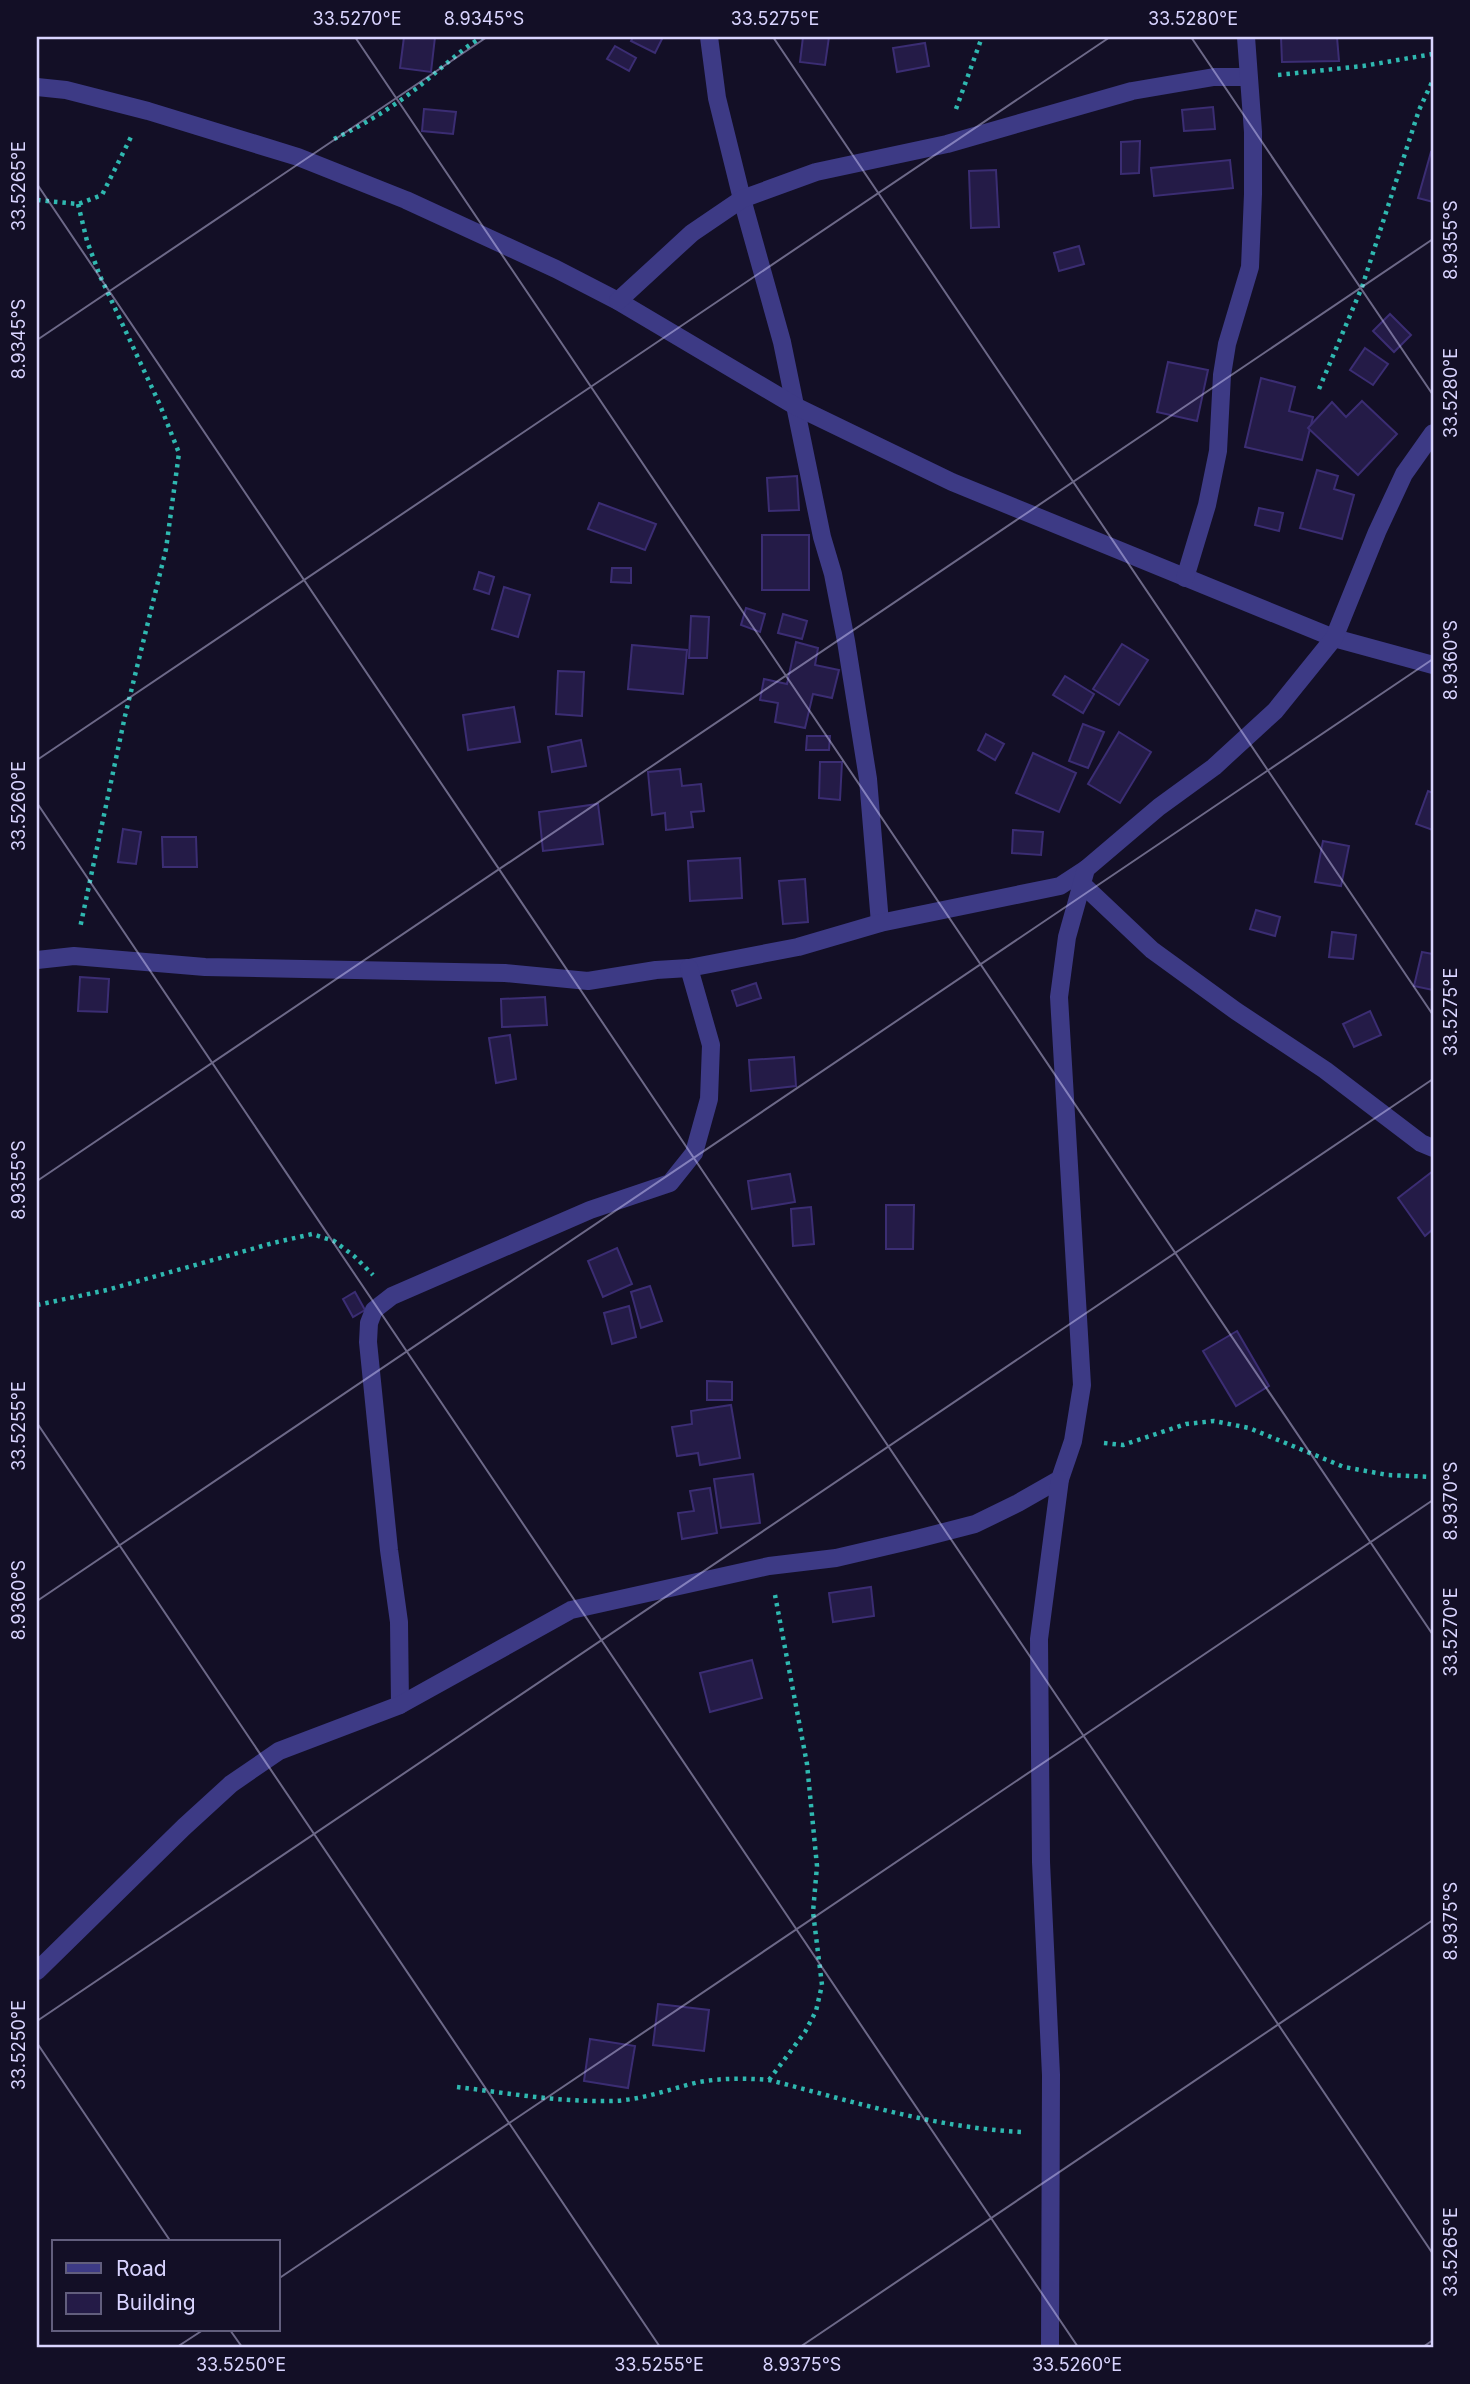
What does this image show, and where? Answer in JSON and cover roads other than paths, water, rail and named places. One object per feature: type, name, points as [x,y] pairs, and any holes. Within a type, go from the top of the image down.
[{"type":"street","points":[[709,37],[717,98],[782,342],[822,537],[842,619],[862,731],[880,923]]},
{"type":"street","points":[[1185,578],[1208,505],[1218,451],[1222,375],[1227,344],[1250,267],[1254,194],[1253,132],[1246,37]]},
{"type":"street","points":[[618,301],[692,233],[742,199],[816,172],[947,144],[1132,91],[1214,78],[1248,77]]},
{"type":"street","points":[[37,87],[66,90],[148,111],[298,157],[406,200],[556,269],[618,301],[797,407],[952,482],[1334,638],[1433,666]]},
{"type":"street","points":[[37,960],[75,956],[205,967],[505,973],[588,981],[656,970],[689,968],[798,947],[880,923],[1060,886],[1083,876],[1159,807],[1214,767],[1275,711],[1334,638],[1404,474],[1433,433]]},
{"type":"street","points":[[1083,876],[1152,950],[1325,1070],[1421,1143],[1433,1148]]},
{"type":"street","points":[[1050,2347],[1051,2075],[1041,1849],[1039,1639],[1060,1479],[1073,1441],[1082,1385],[1059,997],[1067,937],[1083,876]]},
{"type":"street","points":[[400,1705],[399,1622],[368,1342],[369,1323],[374,1310],[392,1296],[590,1210],[670,1183],[694,1153],[709,1099],[711,1045],[689,968]]},
{"type":"street","points":[[37,1971],[231,1784],[279,1751],[400,1705],[571,1609],[769,1566],[836,1558],[975,1524],[1060,1479]]}]
